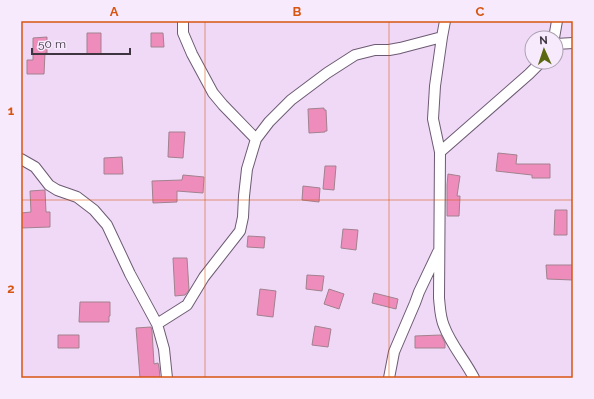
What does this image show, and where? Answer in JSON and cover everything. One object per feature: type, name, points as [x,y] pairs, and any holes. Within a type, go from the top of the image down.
[{"type":"street","points":[[183,21],[183,33],[192,54],[213,93],[256,139]]},
{"type":"street","points":[[445,21],[433,120],[440,152],[440,313],[452,343],[474,378]]},
{"type":"street","points":[[157,324],[187,305],[204,277],[240,231],[243,217],[247,169],[256,139],[269,122],[290,100],[354,55],[376,50],[400,48],[442,37]]},
{"type":"street","points":[[440,152],[533,70]]},
{"type":"street","points":[[21,158],[35,167],[49,184],[57,190],[77,197],[94,210],[107,225],[130,274],[157,324],[164,349],[167,378]]},
{"type":"street","points":[[389,378],[394,352],[439,248]]},
{"type":"building","points":[[87,33],[101,33],[101,54],[87,54]]},
{"type":"building","points":[[151,33],[163,33],[164,47],[151,47]]},
{"type":"building","points":[[47,37],[47,53],[45,53],[44,74],[27,74],[27,60],[33,60],[33,38]]},
{"type":"building","points":[[324,108],[324,110],[326,110],[327,131],[309,133],[308,109]]},
{"type":"building","points":[[169,132],[185,132],[183,158],[168,157]]},
{"type":"building","points":[[498,153],[517,155],[516,164],[550,164],[550,178],[532,178],[532,175],[496,171]]},
{"type":"building","points":[[122,157],[123,174],[104,174],[104,158]]},
{"type":"building","points":[[325,166],[336,166],[334,190],[323,189]]},
{"type":"building","points":[[448,174],[460,176],[457,196],[460,196],[459,216],[447,216]]},
{"type":"building","points":[[183,175],[204,177],[203,193],[177,191],[177,202],[153,203],[152,181],[182,180]]},
{"type":"building","points":[[303,186],[320,188],[319,202],[302,200]]},
{"type":"building","points":[[45,190],[46,212],[50,212],[50,227],[21,228],[21,213],[31,212],[30,191]]},
{"type":"building","points":[[555,210],[567,210],[567,235],[554,235]]},
{"type":"building","points":[[343,229],[358,230],[356,250],[341,248]]},
{"type":"building","points":[[248,236],[265,237],[264,248],[247,247]]},
{"type":"building","points":[[173,258],[187,258],[189,290],[185,295],[175,296]]},
{"type":"building","points":[[546,265],[573,265],[573,280],[547,279]]},
{"type":"building","points":[[307,275],[324,276],[322,291],[306,289]]},
{"type":"building","points":[[260,289],[276,291],[273,317],[257,315]]},
{"type":"building","points":[[329,289],[344,294],[339,309],[324,304]]},
{"type":"building","points":[[374,293],[398,299],[396,309],[372,303]]},
{"type":"building","points":[[80,302],[110,302],[109,322],[79,322]]},
{"type":"building","points":[[315,326],[331,329],[328,347],[312,345]]},
{"type":"building","points":[[151,327],[154,364],[158,363],[160,378],[140,378],[136,328]]},
{"type":"building","points":[[58,335],[79,335],[79,348],[58,348]]},
{"type":"building","points":[[441,335],[445,343],[445,348],[415,348],[415,336]]}]
